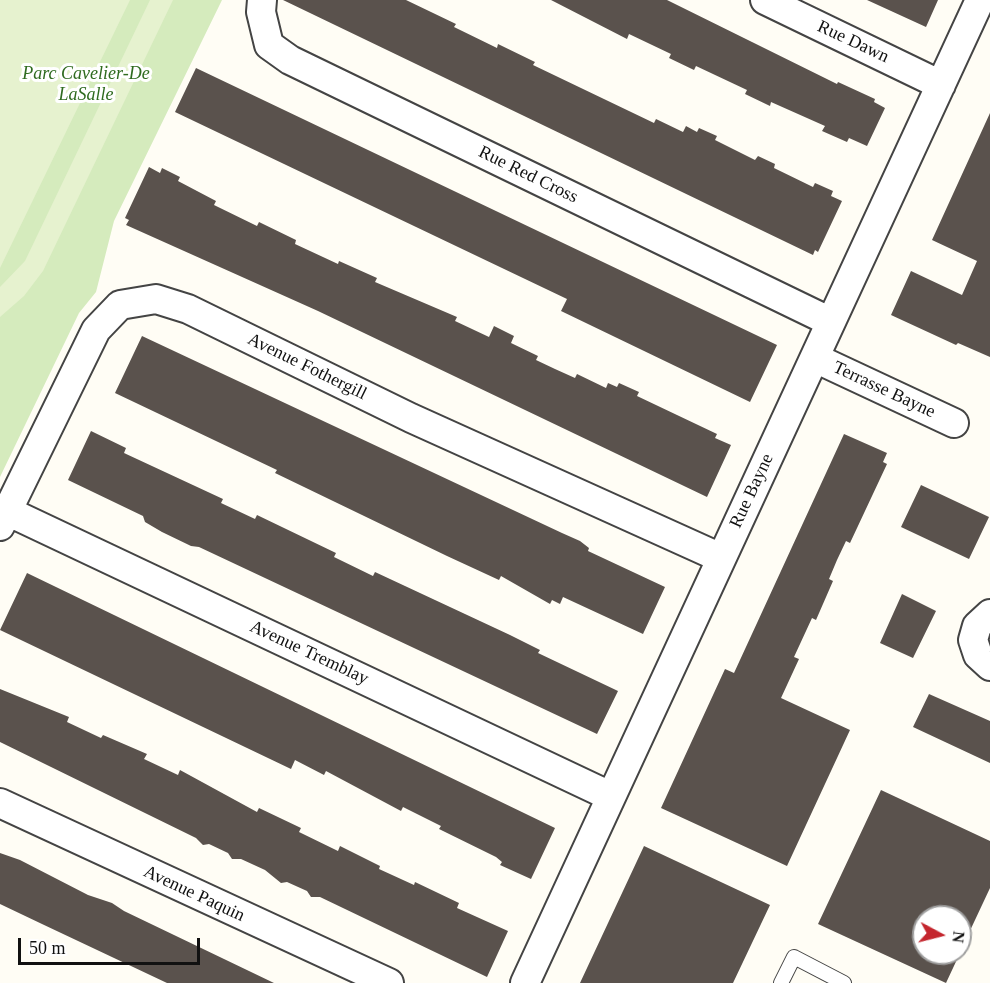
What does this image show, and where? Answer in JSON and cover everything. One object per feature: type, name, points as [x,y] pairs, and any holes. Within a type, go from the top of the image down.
[{"type":"street","name":"Rue Red Cross","points":[[262,0],[261,12],[269,45],[290,60],[831,322]]},
{"type":"street","name":"Rue Dawn","points":[[765,0],[941,85]]},
{"type":"street","name":"Rue Bayne","points":[[525,983],[980,0]]},
{"type":"street","name":"Avenue Fothergill","points":[[4,518],[96,330],[120,305],[156,299],[188,309],[411,418],[721,558]]},
{"type":"street","name":"Terrasse Bayne","points":[[815,358],[954,423]]},
{"type":"street","name":"Avenue Tremblay","points":[[4,518],[610,796]]},
{"type":"street","points":[[990,614],[977,626],[973,640],[978,655],[990,666]]},
{"type":"street","name":"Avenue Paquin","points":[[0,803],[389,983]]},
{"type":"lane","points":[[781,983],[794,957],[844,983]]},
{"type":"green space","name":"Parc Cavelier-De LaSalle","points":[[0,0],[222,0],[114,221],[96,292],[79,313],[0,477]]},
{"type":"green space","points":[[0,0],[130,0],[0,268]]},
{"type":"green space","points":[[150,0],[173,0],[43,271],[24,296],[0,317],[0,287],[25,261]]},
{"type":"building","points":[[283,0],[406,0],[456,24],[454,27],[497,48],[498,44],[535,62],[533,65],[654,123],[656,119],[683,132],[686,126],[697,132],[699,128],[717,136],[715,140],[755,160],[758,156],[775,164],[774,168],[813,187],[815,183],[833,191],[831,196],[842,201],[818,252],[815,250],[813,255]]},
{"type":"building","points":[[551,0],[667,0],[837,84],[838,82],[875,99],[874,102],[885,108],[867,146],[849,138],[847,142],[822,131],[825,126],[771,102],[770,106],[745,94],[747,90],[696,66],[694,70],[669,58],[671,54],[629,34],[627,39]]},
{"type":"building","points":[[867,0],[938,0],[926,27]]},
{"type":"building","points":[[196,68],[777,345],[750,402],[561,311],[567,299],[175,112]]},
{"type":"building","points":[[990,113],[990,357],[958,343],[956,345],[891,315],[911,271],[962,295],[977,261],[932,240]]},
{"type":"building","points":[[149,167],[160,173],[162,168],[180,177],[178,181],[216,201],[214,205],[257,226],[259,222],[296,240],[295,244],[338,264],[339,261],[377,278],[375,282],[457,317],[455,321],[489,337],[494,326],[514,336],[511,343],[538,356],[536,360],[555,369],[575,378],[577,374],[606,388],[608,383],[617,387],[619,383],[639,392],[637,396],[717,434],[715,438],[731,445],[707,497],[318,311],[126,225],[129,220],[125,218]]},
{"type":"building","points":[[142,336],[580,541],[589,548],[588,551],[665,587],[643,634],[563,597],[560,604],[552,600],[550,604],[501,576],[499,580],[447,556],[275,473],[277,470],[115,393]]},
{"type":"building","points":[[91,431],[126,448],[124,453],[223,499],[221,503],[255,519],[257,515],[336,553],[334,557],[373,576],[375,572],[510,635],[540,650],[538,653],[618,691],[597,734],[199,547],[191,546],[145,522],[143,516],[68,480]]},
{"type":"building","points":[[844,434],[887,453],[883,462],[887,464],[850,543],[846,541],[837,560],[829,579],[833,581],[816,620],[812,618],[794,657],[799,659],[781,698],[850,730],[787,866],[661,808],[725,669],[734,673]]},
{"type":"building","points":[[921,485],[989,517],[969,559],[901,527]]},
{"type":"building","points":[[27,573],[555,828],[531,879],[500,865],[502,862],[496,857],[439,829],[441,826],[403,807],[401,811],[326,771],[324,775],[295,760],[291,769],[0,630]]},
{"type":"building","points":[[902,594],[936,611],[913,658],[880,643]]},
{"type":"building","points":[[0,689],[69,717],[67,722],[101,738],[103,735],[147,754],[144,759],[178,775],[180,770],[257,812],[259,808],[301,828],[299,832],[338,851],[340,846],[380,866],[379,869],[414,885],[415,882],[459,903],[457,908],[508,931],[487,977],[320,897],[311,897],[307,891],[287,882],[281,883],[265,870],[241,859],[232,859],[228,853],[209,844],[203,845],[196,838],[0,742]]},
{"type":"building","points":[[929,694],[990,721],[990,763],[913,727]]},
{"type":"building","points":[[881,790],[990,841],[990,888],[972,926],[972,905],[912,905],[912,965],[954,965],[946,983],[818,924]]},
{"type":"building","points":[[644,846],[770,905],[733,983],[580,983]]},
{"type":"building","points":[[0,853],[20,860],[88,895],[112,903],[124,911],[274,983],[167,983],[42,924],[0,904]]}]
